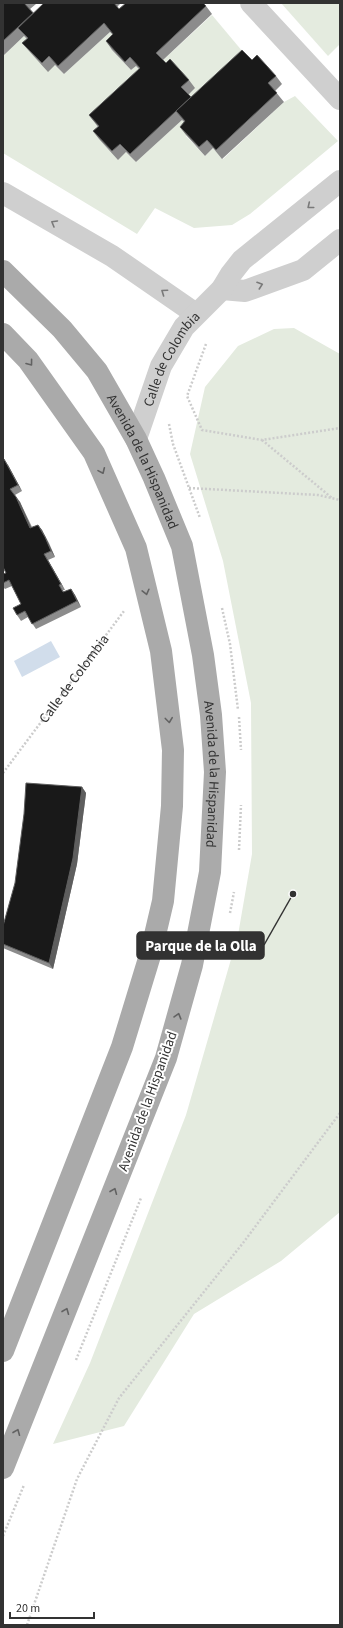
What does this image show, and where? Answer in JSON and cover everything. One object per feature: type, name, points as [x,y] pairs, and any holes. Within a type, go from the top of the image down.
[{"type":"main road","name":"Avenida de la Hispanidad","points":[[3,271],[62,329],[97,371],[136,439],[154,478],[182,546],[204,662],[211,715],[215,772],[210,872],[192,965],[166,1058],[3,1468]]},
{"type":"main road","points":[[3,334],[28,360],[94,453],[136,548],[161,651],[172,750],[172,806],[163,901],[151,952],[122,1047],[3,1351]]},
{"type":"street","points":[[251,3],[340,99]]},
{"type":"street","name":"Calle de Colombia","points":[[136,439],[161,366],[184,327],[222,289],[242,260],[340,181]]},
{"type":"street","points":[[3,193],[112,256],[196,314]]},
{"type":"street","points":[[222,289],[245,291],[303,270],[340,240]]},
{"type":"path","points":[[196,314],[208,338],[187,396],[202,430],[262,440],[340,428]]},
{"type":"path","points":[[262,440],[333,498]]},
{"type":"path","points":[[154,478],[190,488],[318,495],[340,500]]},
{"type":"path","name":"Calle de Colombia","points":[[3,773],[144,583]]},
{"type":"path","points":[[27,1625],[77,1479],[119,1398],[243,1243],[340,1112]]},
{"type":"shaded area","points":[[281,3],[340,3],[340,44],[328,56]]},
{"type":"shaded area","points":[[212,15],[248,58],[197,106],[162,61]]},
{"type":"shaded area","points":[[110,32],[120,43],[112,50],[131,70],[136,66],[146,76],[105,134],[118,159],[126,152],[136,162],[182,120],[191,130],[186,136],[205,156],[213,148],[223,159],[284,102],[295,96],[338,141],[250,214],[232,225],[194,228],[155,208],[137,234],[3,153],[3,56],[24,36],[64,74]]},
{"type":"shaded area","points":[[294,328],[340,354],[340,1212],[281,1261],[194,1314],[124,1426],[53,1444],[90,1363],[186,1115],[238,935],[252,854],[251,703],[223,561],[190,454],[205,387],[238,346],[274,329]]},
{"type":"water","points":[[51,641],[60,657],[22,677],[14,661]]},
{"type":"building","points":[[3,3],[24,3],[33,13],[3,41]]},
{"type":"building","points":[[44,3],[114,3],[119,9],[126,3],[203,3],[206,6],[156,53],[166,63],[170,59],[189,80],[181,87],[191,97],[130,154],[120,144],[112,151],[93,131],[99,126],[89,115],[140,68],[130,57],[125,62],[106,41],[113,34],[104,23],[58,66],[49,56],[42,63],[22,43],[28,38],[18,28]]},
{"type":"building","points":[[242,50],[252,60],[257,55],[276,76],[268,83],[277,93],[216,150],[207,140],[199,147],[180,127],[185,121],[176,111]]},
{"type":"building","points":[[4,459],[18,485],[10,489],[16,497],[30,528],[38,525],[45,537],[51,551],[44,554],[61,584],[59,585],[63,592],[71,589],[77,601],[32,624],[25,611],[17,615],[13,608],[21,604],[9,580],[3,583],[3,574],[6,573],[3,567]]},
{"type":"building","points":[[26,783],[82,787],[73,858],[49,963],[3,944],[3,926],[15,883],[24,814]]},
{"type":"place","name":"Parque de la Olla","points":[[293,894]]}]
